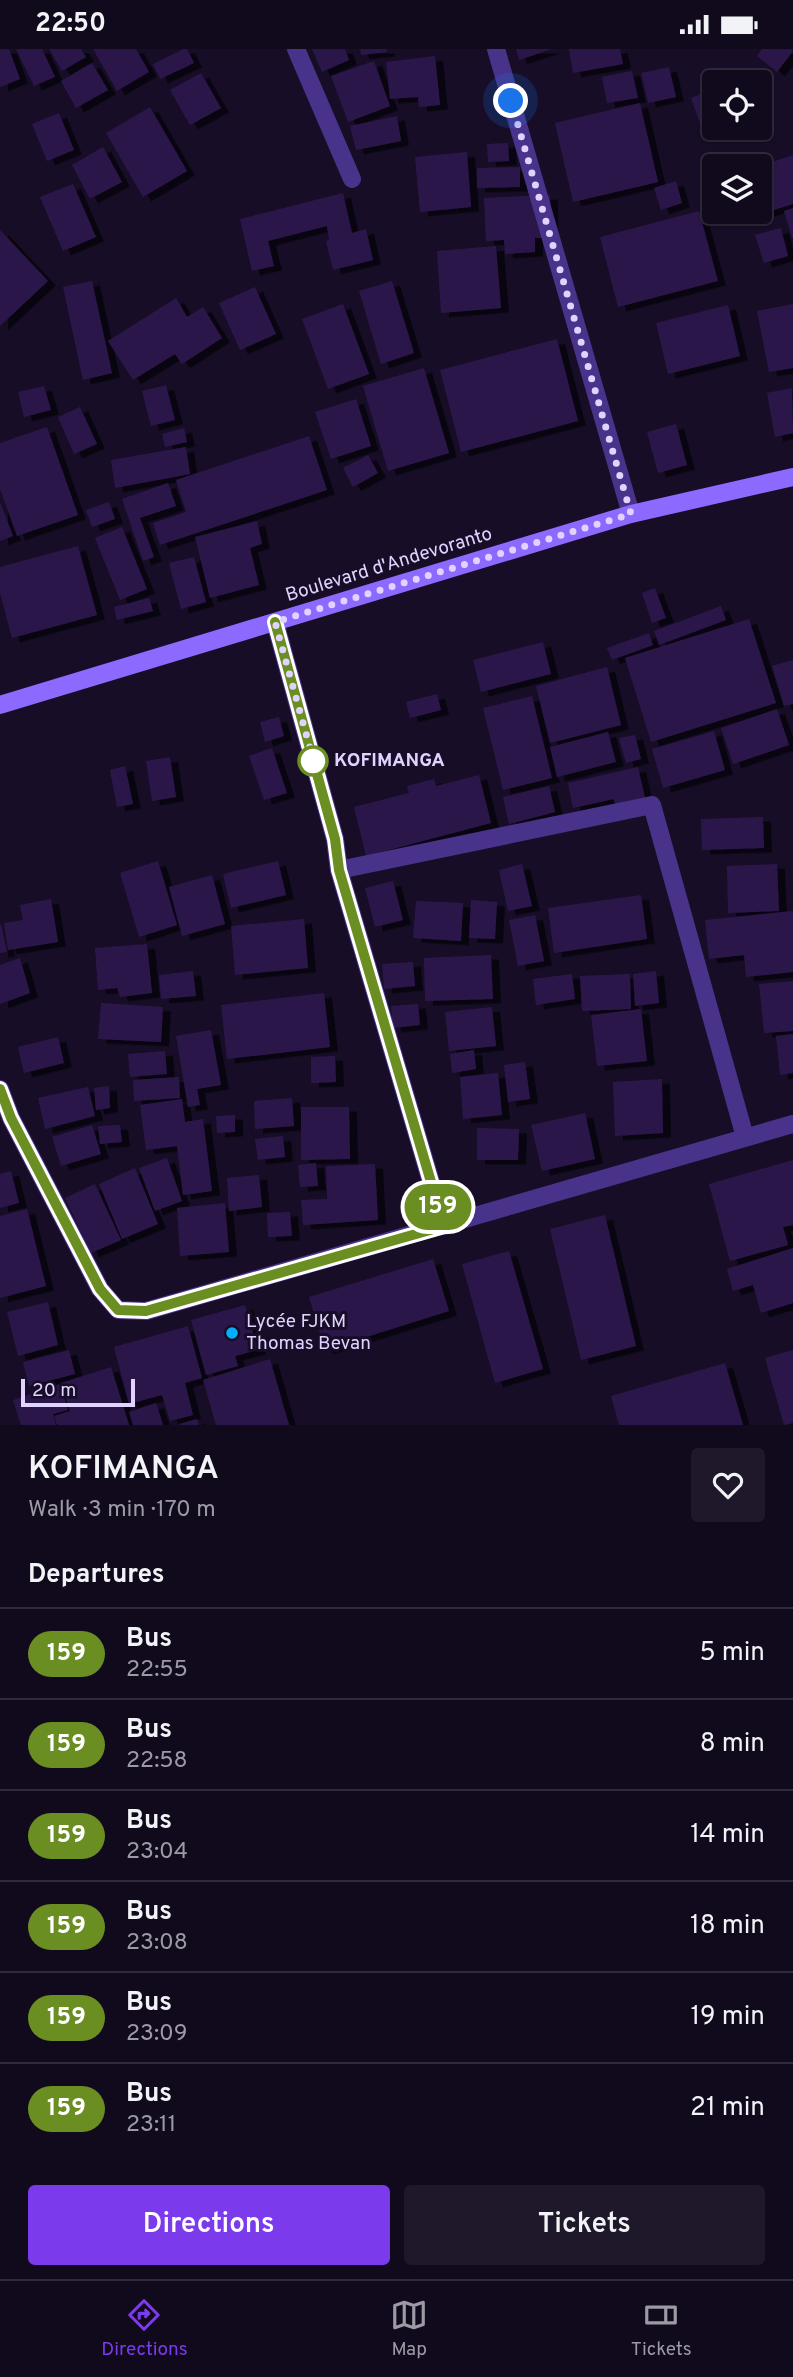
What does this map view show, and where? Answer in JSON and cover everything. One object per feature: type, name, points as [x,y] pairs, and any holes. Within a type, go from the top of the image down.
[{"type":"main road","name":"Boulevard d'Andevoranto","points":[[0,705],[631,514],[793,477]]},
{"type":"street","points":[[296,49],[352,180]]},
{"type":"street","points":[[496,49],[631,514]]},
{"type":"street","points":[[275,622],[335,839],[339,870],[444,1226]]},
{"type":"street","points":[[339,870],[652,805],[745,1137]]},
{"type":"street","points":[[0,1089],[6,1120],[100,1289],[118,1310],[146,1311],[793,1124]]},
{"type":"building","points":[[0,49],[9,49],[20,79],[0,87]]},
{"type":"building","points":[[16,49],[42,49],[55,77],[34,86]]},
{"type":"building","points":[[49,49],[81,49],[86,57],[62,71]]},
{"type":"building","points":[[93,49],[136,49],[149,72],[117,91]]},
{"type":"building","points":[[187,49],[194,63],[160,79],[153,64]]},
{"type":"building","points":[[312,49],[345,49],[349,60],[322,72]]},
{"type":"building","points":[[360,49],[387,49],[387,52],[361,55]]},
{"type":"building","points":[[516,49],[552,49],[519,60]]},
{"type":"building","points":[[569,49],[620,49],[623,64],[573,73]]},
{"type":"building","points":[[762,49],[793,51],[777,72],[757,56]]},
{"type":"building","points":[[435,56],[440,105],[419,107],[418,97],[390,99],[386,62]]},
{"type":"building","points":[[374,61],[390,106],[348,122],[331,76]]},
{"type":"building","points":[[92,63],[108,90],[76,108],[61,81]]},
{"type":"building","points":[[669,67],[676,97],[648,103],[641,73]]},
{"type":"building","points":[[632,71],[638,98],[607,103],[602,77]]},
{"type":"building","points":[[201,73],[221,108],[190,125],[170,90]]},
{"type":"building","points":[[702,94],[702,129],[691,98]]},
{"type":"building","points":[[640,103],[658,182],[573,202],[555,123]]},
{"type":"building","points":[[150,107],[187,171],[143,197],[106,133]]},
{"type":"building","points":[[59,113],[74,150],[47,161],[32,124]]},
{"type":"building","points":[[397,116],[401,141],[356,150],[350,126]]},
{"type":"building","points":[[508,143],[509,161],[488,162],[487,144]]},
{"type":"building","points":[[103,147],[122,182],[90,199],[72,165]]},
{"type":"building","points":[[467,152],[471,207],[420,212],[415,157]]},
{"type":"building","points":[[793,155],[793,204],[772,211],[772,162]]},
{"type":"building","points":[[520,167],[520,187],[477,188],[477,168]]},
{"type":"building","points":[[676,181],[682,203],[661,210],[654,188]]},
{"type":"building","points":[[73,184],[96,237],[63,251],[40,197]]},
{"type":"building","points":[[343,193],[352,233],[366,229],[373,260],[333,270],[326,241],[329,240],[327,226],[268,241],[274,266],[252,271],[240,219]]},
{"type":"building","points":[[550,195],[551,238],[535,238],[535,252],[505,254],[504,240],[486,241],[484,198]]},
{"type":"building","points":[[793,208],[793,238],[792,238],[784,211]]},
{"type":"building","points":[[699,211],[718,281],[618,307],[600,237]]},
{"type":"building","points":[[781,228],[788,256],[764,263],[755,235]]},
{"type":"building","points":[[0,230],[48,281],[0,326]]},
{"type":"building","points":[[496,246],[501,308],[441,313],[437,251]]},
{"type":"building","points":[[92,281],[112,373],[83,380],[63,287]]},
{"type":"building","points":[[392,281],[414,353],[381,364],[359,291]]},
{"type":"building","points":[[255,287],[276,334],[240,350],[219,303]]},
{"type":"building","points":[[176,298],[187,317],[203,307],[222,338],[182,364],[175,354],[133,380],[108,341]]},
{"type":"building","points":[[343,304],[369,374],[328,389],[302,319]]},
{"type":"building","points":[[793,304],[793,368],[769,372],[757,311]]},
{"type":"building","points":[[728,305],[740,356],[668,374],[656,323]]},
{"type":"building","points":[[557,339],[578,421],[461,452],[440,370]]},
{"type":"building","points":[[424,368],[449,453],[388,471],[363,386]]},
{"type":"building","points":[[166,385],[175,420],[151,426],[142,391]]},
{"type":"building","points":[[44,386],[51,410],[24,417],[18,392]]},
{"type":"building","points":[[792,388],[793,433],[775,437],[767,393]]},
{"type":"building","points":[[356,399],[371,446],[331,459],[315,412]]},
{"type":"building","points":[[80,407],[97,444],[74,454],[58,417]]},
{"type":"building","points":[[676,424],[687,465],[658,473],[647,432]]},
{"type":"building","points":[[47,427],[78,515],[17,536],[0,489],[0,443]]},
{"type":"building","points":[[184,428],[187,442],[165,447],[162,434]]},
{"type":"building","points":[[309,436],[327,490],[160,545],[153,523],[186,512],[176,480]]},
{"type":"building","points":[[186,447],[190,474],[115,488],[111,460]]},
{"type":"building","points":[[368,455],[378,473],[353,487],[343,468]]},
{"type":"building","points":[[168,483],[176,506],[140,518],[154,557],[143,561],[122,499]]},
{"type":"building","points":[[0,502],[13,536],[0,541]]},
{"type":"building","points":[[109,502],[115,519],[92,527],[86,510]]},
{"type":"building","points":[[257,521],[262,544],[250,548],[259,585],[210,598],[195,537]]},
{"type":"building","points":[[122,527],[147,589],[120,600],[95,538]]},
{"type":"building","points":[[78,546],[97,615],[12,638],[0,593],[0,567]]},
{"type":"building","points":[[194,557],[206,602],[181,609],[169,563]]},
{"type":"building","points":[[655,588],[666,618],[652,623],[642,593]]},
{"type":"building","points":[[149,598],[153,611],[117,620],[114,607]]},
{"type":"building","points":[[721,606],[726,620],[659,645],[654,631]]},
{"type":"building","points":[[749,619],[776,703],[651,742],[625,658]]},
{"type":"building","points":[[649,633],[653,645],[612,660],[607,648]]},
{"type":"building","points":[[543,642],[551,674],[481,692],[473,660]]},
{"type":"building","points":[[793,660],[793,704],[784,706],[772,666]]},
{"type":"building","points":[[607,667],[621,725],[550,743],[536,686]]},
{"type":"building","points":[[437,694],[441,710],[410,718],[406,702]]},
{"type":"building","points":[[532,696],[552,778],[503,790],[483,708]]},
{"type":"building","points":[[777,709],[789,745],[733,764],[721,728]]},
{"type":"building","points":[[279,717],[284,736],[265,742],[260,722]]},
{"type":"building","points":[[714,731],[725,770],[663,788],[652,749]]},
{"type":"building","points":[[608,732],[616,762],[557,777],[550,747]]},
{"type":"building","points":[[635,735],[641,759],[626,763],[619,738]]},
{"type":"building","points":[[272,748],[287,793],[264,800],[249,756]]},
{"type":"building","points":[[170,757],[176,797],[152,801],[146,761]]},
{"type":"building","points":[[125,766],[133,804],[117,807],[110,770]]},
{"type":"building","points":[[638,767],[645,798],[615,804],[614,799],[573,808],[568,783]]},
{"type":"building","points":[[479,775],[491,823],[366,856],[354,807],[409,793],[407,786],[434,779],[436,786]]},
{"type":"building","points":[[549,786],[555,812],[509,824],[503,797]]},
{"type":"building","points":[[763,817],[764,848],[702,850],[701,819]]},
{"type":"building","points":[[158,861],[177,925],[139,937],[120,873]]},
{"type":"building","points":[[278,861],[286,895],[231,908],[223,874]]},
{"type":"building","points":[[522,864],[532,906],[508,911],[499,870]]},
{"type":"building","points":[[777,864],[779,911],[728,913],[727,866]]},
{"type":"building","points":[[212,875],[225,924],[182,936],[169,887]]},
{"type":"building","points":[[393,881],[403,920],[375,927],[365,888]]},
{"type":"building","points":[[641,895],[647,939],[554,953],[548,908]]},
{"type":"building","points":[[51,899],[58,942],[8,950],[4,923],[23,920],[20,905]]},
{"type":"building","points":[[471,900],[497,902],[495,939],[469,938]]},
{"type":"building","points":[[416,901],[463,903],[461,941],[413,938]]},
{"type":"building","points":[[793,911],[793,972],[746,977],[744,955],[709,959],[705,920]]},
{"type":"building","points":[[535,915],[544,961],[518,966],[509,920]]},
{"type":"building","points":[[304,919],[308,968],[235,975],[231,926]]},
{"type":"building","points":[[0,925],[7,952],[0,953]]},
{"type":"building","points":[[147,944],[152,993],[120,997],[117,988],[98,990],[95,948]]},
{"type":"building","points":[[491,955],[493,999],[425,1001],[424,958]]},
{"type":"building","points":[[20,958],[30,993],[0,1004],[0,965]]},
{"type":"building","points":[[413,962],[415,986],[384,989],[382,964]]},
{"type":"building","points":[[193,971],[196,996],[161,999],[159,975]]},
{"type":"building","points":[[656,971],[659,1003],[635,1006],[633,974]]},
{"type":"building","points":[[572,974],[575,999],[536,1005],[533,979]]},
{"type":"building","points":[[630,974],[631,1009],[582,1011],[580,976]]},
{"type":"building","points":[[793,981],[793,1031],[764,1033],[759,984]]},
{"type":"building","points":[[324,993],[330,1047],[227,1059],[221,1005]]},
{"type":"building","points":[[101,1003],[163,1007],[161,1042],[98,1039]]},
{"type":"building","points":[[418,1004],[420,1025],[393,1028],[391,1006]]},
{"type":"building","points":[[492,1007],[496,1046],[449,1051],[445,1012]]},
{"type":"building","points":[[641,1009],[647,1061],[597,1066],[591,1015]]},
{"type":"building","points":[[211,1030],[221,1085],[197,1089],[200,1105],[188,1107],[176,1036]]},
{"type":"building","points":[[793,1034],[793,1073],[780,1075],[776,1036]]},
{"type":"building","points":[[58,1037],[64,1063],[24,1073],[18,1047]]},
{"type":"building","points":[[474,1050],[476,1069],[452,1073],[450,1054]]},
{"type":"building","points":[[165,1051],[167,1074],[130,1077],[128,1054]]},
{"type":"building","points":[[335,1056],[336,1082],[311,1083],[311,1057]]},
{"type":"building","points":[[525,1062],[530,1099],[508,1102],[504,1065]]},
{"type":"building","points":[[498,1073],[502,1115],[463,1119],[460,1077]]},
{"type":"building","points":[[179,1077],[180,1098],[134,1101],[133,1080]]},
{"type":"building","points":[[662,1079],[663,1133],[615,1136],[613,1082]]},
{"type":"building","points":[[109,1086],[110,1108],[96,1110],[94,1088]]},
{"type":"building","points":[[88,1087],[95,1116],[45,1129],[38,1098]]},
{"type":"building","points":[[292,1098],[294,1126],[255,1129],[254,1101]]},
{"type":"building","points":[[182,1099],[185,1122],[203,1119],[212,1191],[183,1195],[177,1146],[146,1150],[140,1105]]},
{"type":"building","points":[[301,1107],[349,1107],[350,1159],[301,1160]]},
{"type":"building","points":[[585,1113],[595,1159],[542,1171],[531,1125]]},
{"type":"building","points":[[235,1115],[235,1132],[217,1133],[216,1116]]},
{"type":"building","points":[[92,1125],[101,1154],[61,1166],[52,1137]]},
{"type":"building","points":[[120,1125],[122,1142],[100,1144],[98,1126]]},
{"type":"building","points":[[477,1128],[519,1129],[518,1160],[477,1160]]},
{"type":"building","points":[[283,1136],[285,1157],[258,1160],[255,1139]]},
{"type":"building","points":[[167,1158],[182,1201],[155,1211],[139,1168]]},
{"type":"building","points":[[793,1160],[793,1225],[783,1227],[788,1245],[730,1261],[709,1184]]},
{"type":"building","points":[[316,1163],[318,1186],[300,1187],[298,1165]]},
{"type":"building","points":[[375,1164],[378,1220],[303,1225],[301,1200],[327,1199],[326,1166]]},
{"type":"building","points":[[135,1168],[158,1224],[122,1239],[99,1184]]},
{"type":"building","points":[[11,1171],[19,1203],[0,1208],[0,1174]]},
{"type":"building","points":[[259,1175],[262,1207],[229,1211],[227,1178]]},
{"type":"building","points":[[95,1184],[121,1240],[91,1253],[65,1198]]},
{"type":"building","points":[[225,1203],[229,1252],[180,1256],[177,1208]]},
{"type":"building","points":[[27,1209],[46,1286],[0,1298],[0,1216]]},
{"type":"building","points":[[290,1212],[292,1236],[268,1237],[267,1213]]},
{"type":"building","points":[[605,1215],[636,1346],[581,1360],[550,1229]]},
{"type":"building","points":[[793,1248],[793,1303],[761,1313],[753,1285],[733,1291],[727,1269]]},
{"type":"building","points":[[509,1251],[543,1369],[495,1383],[462,1264]]},
{"type":"building","points":[[433,1259],[449,1311],[325,1350],[309,1297]]},
{"type":"building","points":[[48,1302],[58,1345],[18,1356],[7,1312]]},
{"type":"building","points":[[245,1305],[258,1350],[235,1356],[238,1366],[206,1375],[191,1320]]},
{"type":"building","points":[[188,1326],[202,1378],[185,1383],[193,1415],[170,1421],[162,1395],[129,1404],[114,1347]]},
{"type":"building","points":[[69,1350],[75,1374],[29,1386],[23,1362]]},
{"type":"building","points":[[793,1350],[793,1423],[784,1425],[765,1358]]},
{"type":"building","points":[[270,1359],[289,1425],[216,1425],[203,1380]]},
{"type":"building","points":[[725,1363],[743,1425],[619,1425],[611,1396]]},
{"type":"building","points":[[111,1367],[129,1425],[57,1425],[54,1416],[70,1411],[61,1383]]},
{"type":"building","points":[[60,1384],[68,1410],[53,1414],[56,1425],[21,1425],[13,1400]]},
{"type":"building","points":[[156,1403],[163,1425],[133,1425],[129,1412]]},
{"type":"building","points":[[197,1419],[199,1425],[179,1425],[179,1424]]},
{"type":"bus line","name":"159","points":[[0,1089],[11,1118],[100,1289],[118,1310],[146,1311],[444,1226],[401,1091],[339,870],[335,839],[275,622]]},
{"type":"place","name":"KOFIMANGA","points":[[313,761]]},
{"type":"place","name":"Lycée FJKM Thomas Bevan","points":[[232,1333]]},
{"type":"route","points":[[313,761],[315,766],[275,622],[631,514],[511,101]]}]
